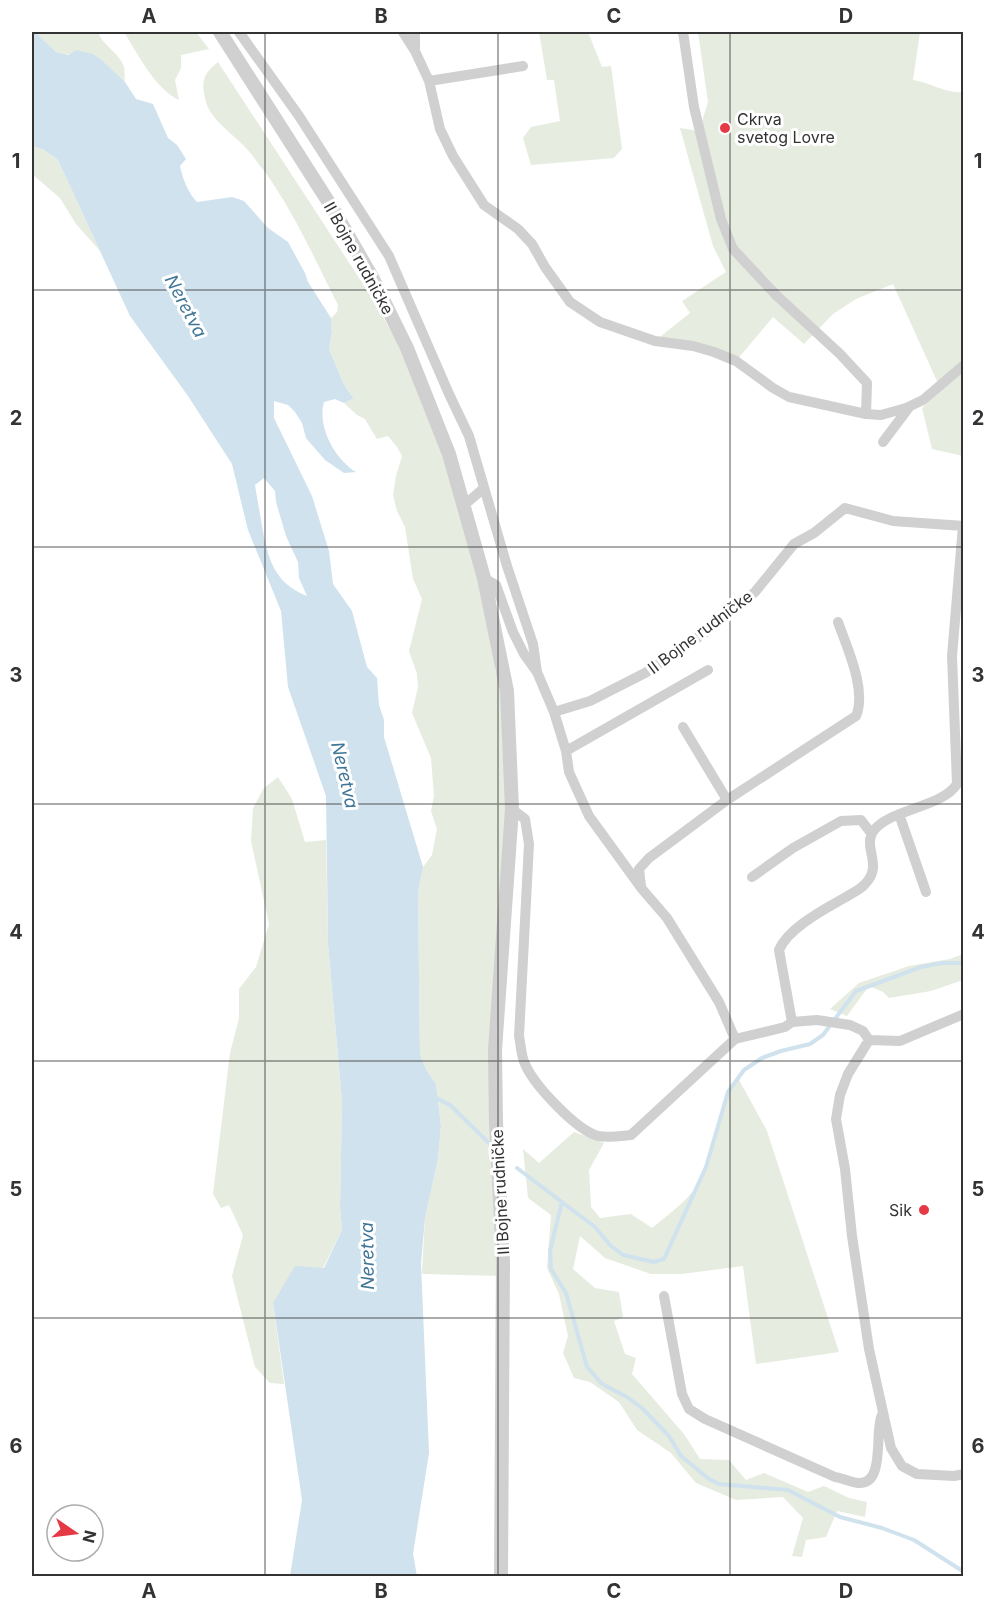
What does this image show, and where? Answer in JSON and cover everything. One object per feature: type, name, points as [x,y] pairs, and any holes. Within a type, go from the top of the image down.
[{"type":"street","name":"II Bojne rudničke","points":[[219,32],[333,209],[373,279],[407,348],[449,454],[484,578],[507,691],[512,809],[495,1050],[503,1262],[501,1576]]},
{"type":"street","name":"II Bojne rudničke","points":[[240,32],[299,116],[389,256],[469,436],[507,566],[533,644],[537,672]]},
{"type":"street","points":[[403,32],[429,81],[440,129],[453,156],[484,206],[518,229],[532,244],[570,302],[600,321],[655,341],[693,346],[736,361],[772,388],[789,397],[866,414],[881,415],[924,400],[963,365]]},
{"type":"street","points":[[415,32],[415,51]]},
{"type":"street","points":[[683,32],[694,107],[721,219],[733,249],[776,295],[840,354],[867,383],[866,414]]},
{"type":"street","points":[[429,81],[523,66]]},
{"type":"street","points":[[883,441],[910,406]]},
{"type":"street","points":[[462,503],[469,501],[484,488]]},
{"type":"street","name":"II Bojne rudničke","points":[[554,712],[590,701],[645,673],[700,636],[755,592],[794,544],[814,533],[845,508],[892,521],[963,526],[952,656],[957,784],[952,792],[899,814],[879,825],[871,833]]},
{"type":"street","name":"II Bojne rudničke","points":[[484,578],[496,585],[513,632],[524,654],[537,672]]},
{"type":"street","points":[[642,889],[639,869],[649,858],[727,800],[856,716],[861,704],[856,678],[838,622]]},
{"type":"street","name":"II Bojne rudničke","points":[[566,751],[708,670]]},
{"type":"street","points":[[537,672],[554,712],[566,751],[569,772],[589,816],[642,889],[667,918],[719,1002],[735,1040]]},
{"type":"street","points":[[683,727],[727,800]]},
{"type":"street","points":[[512,809],[525,819],[529,844],[519,1036],[525,1064],[540,1086],[577,1124],[597,1135],[615,1137],[631,1135],[735,1040],[785,1028],[792,1022],[817,1020],[841,1024],[863,1031],[870,1040]]},
{"type":"street","points":[[899,814],[927,892]]},
{"type":"street","points":[[752,877],[793,848],[842,821],[861,820],[871,833],[869,847],[874,862],[872,874],[864,885],[823,910],[783,939],[779,950],[792,1022]]},
{"type":"street","points":[[870,1040],[900,1041],[963,1014]]},
{"type":"street","points":[[870,1040],[848,1074],[840,1095],[836,1119],[845,1169],[852,1236],[869,1349],[891,1448],[902,1466],[917,1474],[954,1476],[963,1474]]},
{"type":"street","points":[[664,1296],[682,1394],[689,1409],[705,1419],[835,1476],[857,1483],[864,1482],[873,1476],[877,1464],[878,1425],[883,1413]]},
{"type":"shaded area","points":[[35,32],[98,32],[122,62],[125,82],[103,61],[56,52]]},
{"type":"shaded area","points":[[124,32],[196,32],[209,49],[181,55],[181,68],[175,80],[179,100],[155,80]]},
{"type":"shaded area","points":[[539,32],[588,32],[602,67],[611,66],[622,149],[614,158],[531,165],[523,138],[531,127],[560,121],[554,80],[547,80]]},
{"type":"shaded area","points":[[698,32],[920,32],[913,80],[951,91],[963,92],[963,456],[932,449],[922,408],[941,390],[893,284],[856,299],[833,314],[804,344],[773,317],[736,361],[655,341],[690,313],[682,301],[726,272],[713,246],[680,128],[699,131],[708,102]]},
{"type":"shaded area","points":[[218,62],[365,287],[401,348],[449,454],[493,623],[495,670],[507,691],[511,746],[495,1050],[503,1276],[422,1274],[425,1218],[438,1159],[441,1126],[436,1084],[420,1055],[418,893],[423,867],[432,855],[437,829],[431,811],[434,796],[431,758],[412,713],[418,687],[417,674],[409,651],[422,599],[413,579],[405,527],[397,511],[393,495],[402,456],[388,436],[377,439],[365,419],[344,403],[354,398],[343,382],[329,350],[332,332],[331,318],[337,312],[338,305],[276,188],[248,150],[217,121],[209,109],[203,84],[206,75]]},
{"type":"shaded area","points":[[32,146],[44,150],[58,160],[100,251],[76,224],[60,198],[32,174]]},
{"type":"shaded area","points":[[278,777],[292,799],[305,842],[326,840],[328,944],[342,1101],[340,1207],[342,1230],[323,1268],[273,1303],[284,1384],[270,1383],[255,1367],[232,1276],[243,1235],[229,1205],[221,1208],[213,1194],[230,1053],[239,1018],[239,989],[256,967],[269,924],[251,841],[253,808],[264,788]]},
{"type":"shaded area","points":[[963,954],[963,980],[931,991],[889,998],[883,992],[869,986],[847,1016],[830,1009],[859,983],[909,966],[950,959]]},
{"type":"shaded area","points":[[738,1078],[767,1131],[839,1352],[756,1364],[743,1266],[682,1274],[651,1274],[605,1258],[580,1236],[573,1269],[595,1288],[619,1292],[623,1317],[614,1321],[625,1354],[636,1358],[632,1374],[684,1434],[700,1459],[729,1460],[746,1480],[764,1473],[808,1492],[824,1486],[849,1498],[867,1502],[865,1517],[837,1511],[826,1537],[806,1540],[802,1557],[792,1556],[803,1518],[783,1497],[736,1500],[696,1483],[671,1453],[637,1430],[619,1402],[590,1382],[574,1378],[563,1353],[568,1336],[559,1294],[547,1268],[551,1215],[528,1198],[523,1149],[539,1163],[574,1132],[604,1143],[589,1170],[591,1207],[600,1218],[631,1214],[652,1228],[682,1203],[696,1187],[708,1161],[730,1091]]},
{"type":"water","name":"Neretva","points":[[32,32],[35,32],[56,52],[69,55],[76,50],[93,54],[125,82],[136,99],[153,104],[168,138],[177,145],[186,159],[180,166],[181,171],[188,190],[197,202],[232,197],[244,201],[268,228],[288,242],[308,282],[331,318],[332,332],[329,350],[343,382],[354,398],[344,403],[335,399],[324,402],[323,422],[335,451],[356,472],[344,473],[325,460],[306,438],[302,423],[288,405],[274,401],[274,418],[312,496],[329,551],[333,584],[352,611],[367,667],[377,678],[379,705],[384,720],[384,737],[423,867],[418,893],[420,1055],[436,1084],[441,1126],[438,1159],[425,1218],[421,1264],[429,1453],[413,1554],[417,1576],[290,1576],[302,1500],[273,1303],[295,1266],[324,1268],[342,1230],[340,1207],[342,1101],[328,944],[326,796],[288,687],[281,611],[248,530],[232,464],[188,396],[130,316],[58,160],[44,150],[32,146]],"holes":[[[264,478],[275,491],[286,536],[298,562],[299,578],[307,596],[287,584],[280,577],[270,559],[255,485]]]},
{"type":"waterway","points":[[517,1168],[595,1227],[610,1245],[623,1255],[654,1262],[664,1259],[706,1167],[728,1092],[744,1070],[762,1058],[810,1044],[823,1035],[856,991],[921,967],[942,963],[964,963]]},
{"type":"waterway","points":[[434,1097],[450,1105],[489,1143]]},
{"type":"waterway","points":[[562,1202],[550,1251],[551,1269],[566,1293],[587,1367],[602,1384],[627,1397],[643,1409],[669,1436],[681,1456],[709,1479],[719,1484],[788,1490],[840,1517],[882,1528],[914,1540],[964,1572]]},
{"type":"place","name":"Ckrva svetog Lovre","points":[[725,128]]},
{"type":"place","name":"Sik","points":[[924,1210]]}]
